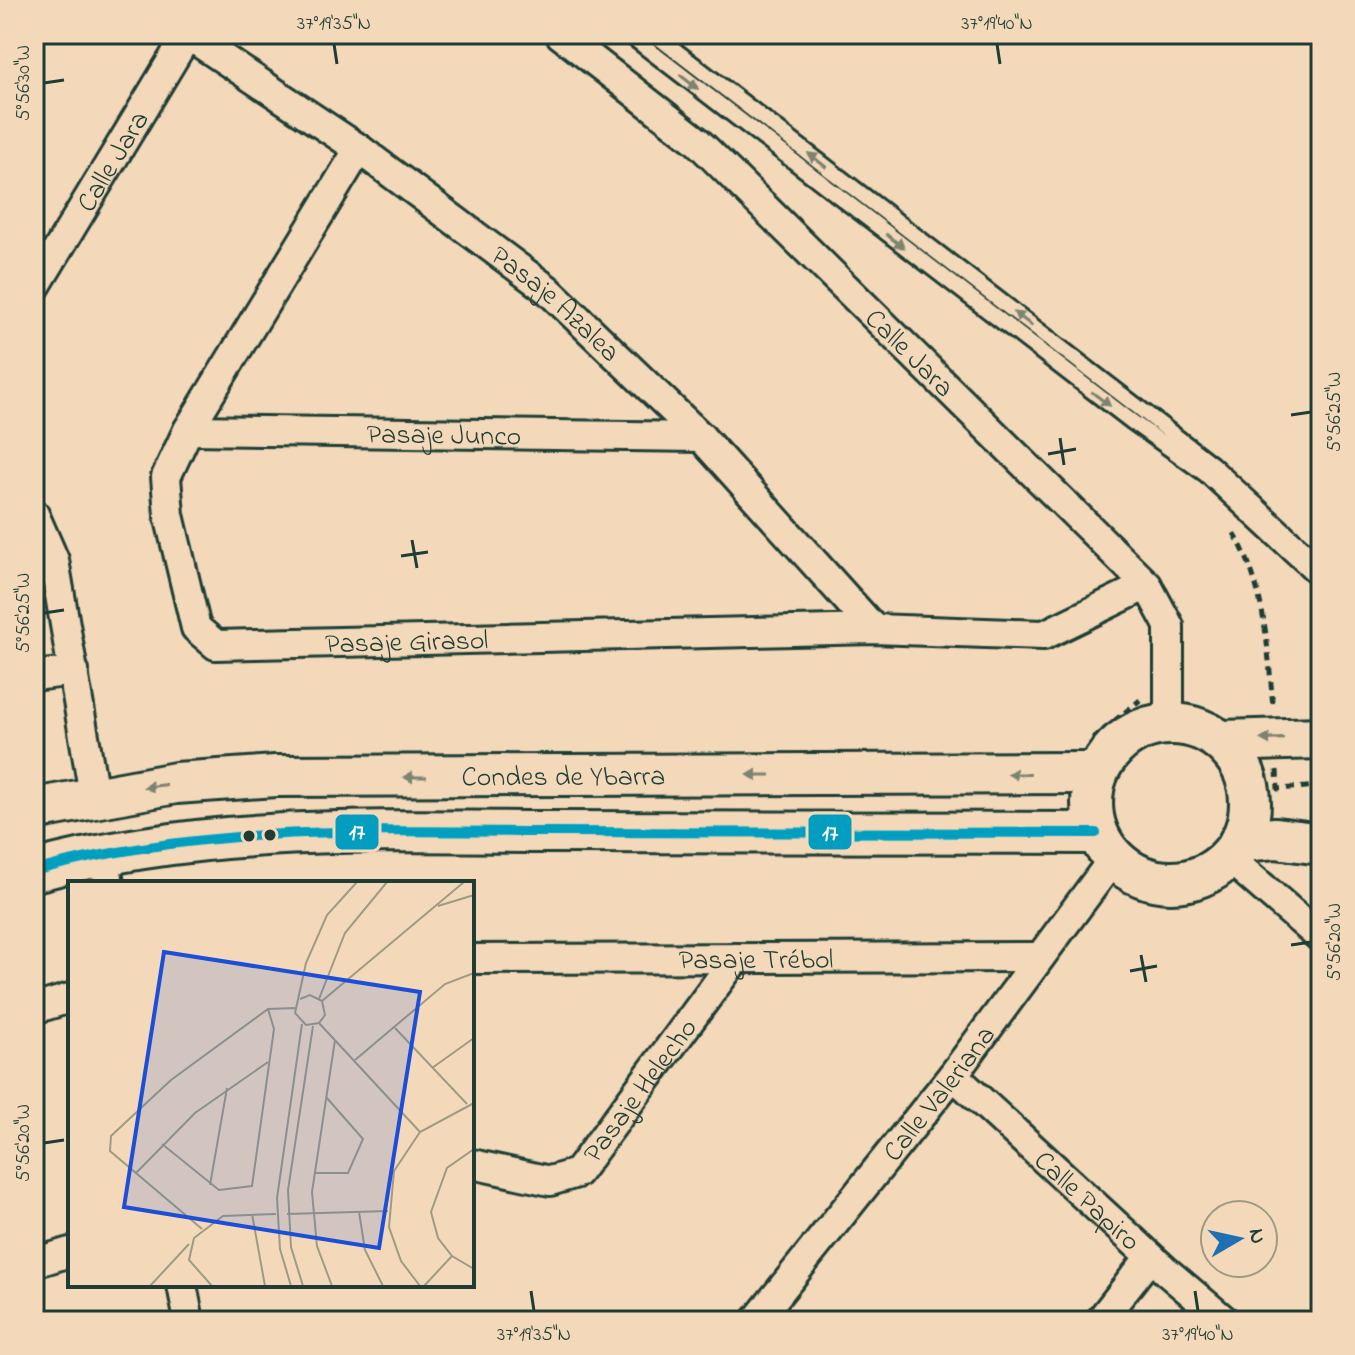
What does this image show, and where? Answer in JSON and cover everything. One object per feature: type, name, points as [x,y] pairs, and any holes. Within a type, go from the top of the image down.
[{"type":"main road","points":[[1169,723],[1191,725],[1222,741],[1242,766],[1249,789],[1250,812],[1234,850],[1208,874],[1184,882],[1158,882],[1134,874],[1105,846],[1091,813],[1097,773],[1108,753],[1125,737],[1146,726],[1169,723]]},
{"type":"main road","points":[[1222,741],[1321,738]]},
{"type":"main road","name":"Condes de Ybarra","points":[[34,809],[94,795],[176,783],[276,776],[1097,773]]},
{"type":"main road","name":"Condes de Ybarra","points":[[34,871],[106,867],[224,836],[378,831],[1105,846]]},
{"type":"main road","points":[[1234,850],[1276,838],[1321,844]]},
{"type":"street","name":"Calle Jara","points":[[560,34],[697,141],[1147,585],[1169,626],[1169,723]]},
{"type":"street","name":"Calle Jara","points":[[34,289],[188,35]]},
{"type":"street","name":"Pasaje Azalea","points":[[188,35],[359,149],[548,290],[701,437],[874,629]]},
{"type":"street","name":"Pasaje Girasol","points":[[359,149],[188,430],[166,477],[169,515],[196,628],[216,645],[874,629],[1044,635],[1147,585]]},
{"type":"street","name":"Pasaje Junco","points":[[188,430],[701,437]]},
{"type":"street","points":[[34,514],[54,560],[94,795]]},
{"type":"street","points":[[34,676],[74,671]]},
{"type":"street","name":"Calle Valeriana","points":[[756,1321],[953,1075],[1040,957],[1105,846]]},
{"type":"street","points":[[1234,850],[1321,938]]},
{"type":"street","name":"Pasaje Trébol","points":[[474,959],[1040,957]]},
{"type":"street","name":"Pasaje Helecho","points":[[474,1164],[550,1181],[577,1173],[736,958]]},
{"type":"street","points":[[34,1009],[68,999]]},
{"type":"street","name":"Calle Papiro","points":[[953,1075],[1150,1257],[1225,1321]]},
{"type":"street","points":[[34,1263],[68,1253]]},
{"type":"street","points":[[1100,1321],[1150,1257]]},
{"type":"street","points":[[182,1287],[189,1321]]},
{"type":"lane","points":[[628,34],[1131,421],[1204,473],[1321,582]]},
{"type":"lane","points":[[654,34],[1212,464],[1321,564]]},
{"type":"path","points":[[1227,521],[1251,562],[1268,642],[1276,739]]},
{"type":"transit line","name":"17","points":[[34,871],[160,845],[288,834],[416,831],[1096,833]]}]
